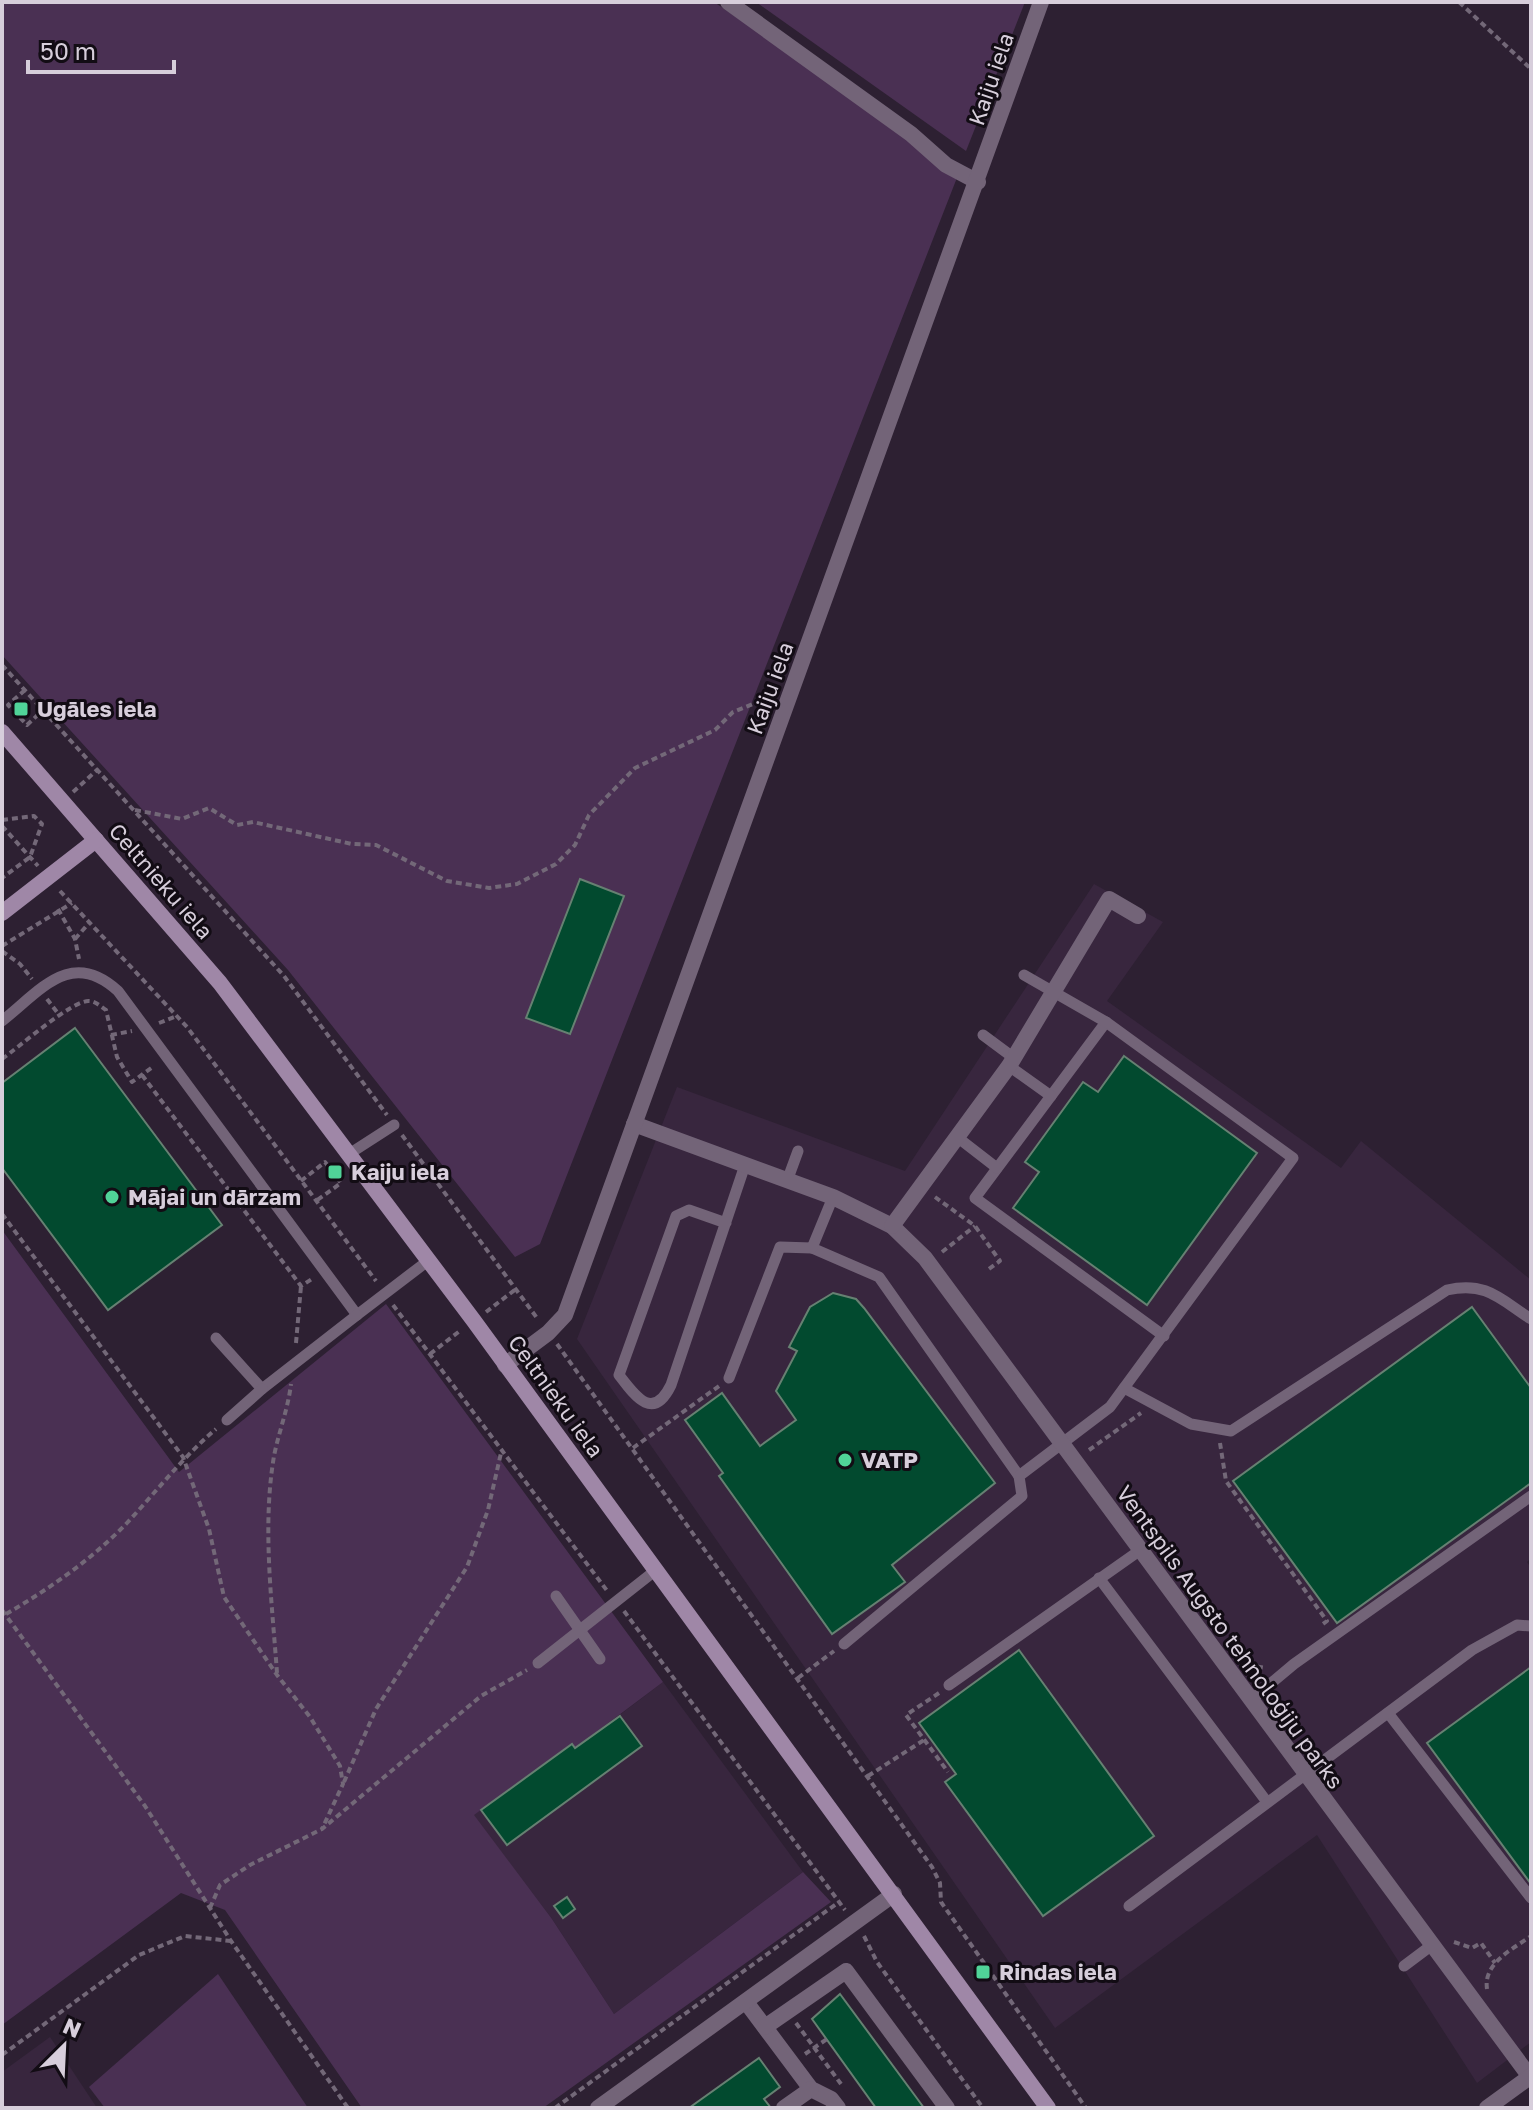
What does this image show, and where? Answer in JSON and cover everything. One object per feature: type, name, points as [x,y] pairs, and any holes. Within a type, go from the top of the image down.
[{"type":"street","points":[[728,2],[911,134],[946,165],[978,182]]},
{"type":"street","name":"Kaiju iela","points":[[505,1365],[548,1333],[565,1315],[1041,2]]},
{"type":"street","name":"Celtnieku iela","points":[[2,732],[220,983],[429,1260],[1048,2108]]},
{"type":"street","points":[[2,913],[96,840]]},
{"type":"street","points":[[892,1226],[1012,1062],[1109,899],[1138,916]]},
{"type":"street","name":"Ventspils Augsto tehnoloģiju parks","points":[[634,1124],[833,1197],[892,1226],[925,1258],[1304,1775],[1439,1941],[1530,2076],[1487,2108]]},
{"type":"street","points":[[598,2108],[894,1894]]},
{"type":"street","points":[[765,2027],[846,1971],[947,2108]]},
{"type":"street","points":[[746,2002],[811,2089],[844,2102]]},
{"type":"street","points":[[784,2108],[811,2089]]},
{"type":"lane","points":[[2,1021],[61,974],[82,970],[101,976],[118,991],[357,1315]]},
{"type":"lane","points":[[1019,1476],[1110,1407],[1293,1158],[1106,1022],[1024,975]]},
{"type":"lane","points":[[1106,1022],[975,1198],[1164,1336]]},
{"type":"lane","points":[[983,1035],[1051,1096]]},
{"type":"lane","points":[[349,1154],[394,1125]]},
{"type":"lane","points":[[957,1137],[997,1168]]},
{"type":"lane","points":[[787,1181],[798,1151]]},
{"type":"lane","points":[[726,1223],[689,1210],[676,1216],[619,1375],[637,1400],[646,1404],[665,1398],[726,1223],[745,1165]]},
{"type":"lane","points":[[812,1248],[833,1197]]},
{"type":"lane","points":[[729,1378],[780,1247],[812,1248],[879,1277],[1019,1476],[1022,1496],[844,1644]]},
{"type":"lane","points":[[227,1420],[262,1389],[429,1260]]},
{"type":"lane","points":[[1124,1388],[1191,1424],[1231,1431],[1447,1290],[1465,1286],[1484,1288],[1531,1319]]},
{"type":"lane","points":[[216,1338],[262,1389]]},
{"type":"lane","points":[[1250,1701],[1294,1664],[1531,1496]]},
{"type":"lane","points":[[949,1685],[1139,1551]]},
{"type":"lane","points":[[538,1663],[656,1570]]},
{"type":"lane","points":[[1099,1578],[1267,1802]]},
{"type":"lane","points":[[556,1596],[600,1659]]},
{"type":"lane","points":[[1129,1906],[1472,1650],[1517,1625],[1531,1626]]},
{"type":"lane","points":[[1388,1713],[1531,1898]]},
{"type":"lane","points":[[1404,1966],[1439,1941]]},
{"type":"path","points":[[1459,2],[1531,69]]},
{"type":"path","points":[[2,665],[284,976],[633,1448],[868,1776],[932,1867],[940,1883],[941,1902],[1086,2108]]},
{"type":"path","points":[[25,690],[8,705],[27,725],[43,710]]},
{"type":"path","points":[[135,810],[182,819],[209,808],[237,825],[253,822],[352,844],[376,845],[447,881],[489,888],[517,884],[556,864],[575,845],[589,815],[635,768],[715,730],[733,712],[778,694]]},
{"type":"path","points":[[2,878],[30,857],[42,824],[34,816],[2,823],[30,857],[48,878],[187,1027],[855,1923],[877,1962],[983,2108]]},
{"type":"path","points":[[2,946],[72,903]]},
{"type":"path","points":[[58,909],[75,939],[82,970]]},
{"type":"path","points":[[75,939],[90,922]]},
{"type":"path","points":[[2,1059],[83,1001],[92,1001],[106,1010],[117,1057],[132,1082],[166,1056]]},
{"type":"path","points":[[142,1075],[301,1286],[287,1417],[274,1469],[269,1551],[277,1675]]},
{"type":"path","points":[[301,1181],[325,1162],[341,1183],[316,1201]]},
{"type":"path","points":[[935,1197],[975,1226],[1000,1261],[989,1269]]},
{"type":"path","points":[[2,1214],[183,1457],[209,1529],[224,1597],[310,1717],[340,1766],[343,1784]]},
{"type":"path","points":[[940,1253],[975,1226]]},
{"type":"path","points":[[301,1286],[324,1270]]},
{"type":"path","points":[[482,1314],[516,1289]]},
{"type":"path","points":[[430,1354],[463,1329]]},
{"type":"path","points":[[633,1448],[729,1378]]},
{"type":"path","points":[[1087,1451],[1142,1413],[1149,1402]]},
{"type":"path","points":[[227,1420],[183,1457],[124,1525],[52,1587],[4,1612],[145,1806],[231,1941],[348,2108]]},
{"type":"path","points":[[1218,1431],[1226,1481],[1327,1621],[1319,1628]]},
{"type":"path","points":[[322,1829],[376,1709],[467,1567],[488,1510],[502,1451]]},
{"type":"path","points":[[798,1678],[844,1644]]},
{"type":"path","points":[[210,1908],[220,1885],[250,1865],[322,1829],[481,1696],[538,1663]]},
{"type":"path","points":[[1245,1664],[1264,1669],[1274,1665]]},
{"type":"path","points":[[948,1772],[906,1715],[949,1685]]},
{"type":"path","points":[[868,1776],[924,1740]]},
{"type":"path","points":[[555,2108],[839,1902]]},
{"type":"path","points":[[2,2055],[139,1955],[185,1936],[231,1941]]},
{"type":"path","points":[[1489,1999],[1486,1983],[1495,1963],[1531,1936]]},
{"type":"path","points":[[1439,1941],[1472,1948],[1481,1943],[1495,1963]]},
{"type":"path","points":[[788,2011],[844,2102]]},
{"type":"shaded area","points":[[2,2],[714,2],[960,170],[540,1244],[515,1257],[288,970],[2,655]]},
{"type":"shaded area","points":[[756,2],[1025,2],[966,151]]},
{"type":"shaded area","points":[[1094,884],[1163,922],[1107,1001],[1341,1168],[1361,1141],[1531,1280],[1531,1558],[1527,1562],[1531,1568],[1531,2042],[1477,2083],[1317,1835],[1055,2028],[577,1339],[677,1087],[905,1171]]},
{"type":"shaded area","points":[[2,1230],[179,1472],[386,1304],[663,1682],[575,1748],[571,1744],[474,1815],[552,1919],[614,2014],[803,1872],[831,1902],[543,2108],[362,2108],[225,1910],[181,1893],[2,2025]]},
{"type":"shaded area","points":[[663,1682],[803,1872],[614,2014],[552,1919],[473,1815],[572,1744],[576,1748]]},
{"type":"shaded area","points":[[218,1974],[308,2108],[105,2108],[89,2087]]},
{"type":"shaded area","points":[[50,2037],[97,2108],[2,2108],[2,2072]]},
{"type":"building","points":[[580,879],[624,896],[570,1034],[526,1018]]},
{"type":"building","name":"Mājai un dārzam","points":[[75,1028],[222,1225],[108,1310],[2,1168],[2,1083]]},
{"type":"building","points":[[1124,1056],[1257,1153],[1147,1305],[1013,1208],[1039,1172],[1025,1162],[1083,1082],[1098,1092]]},
{"type":"building","name":"VATP","points":[[833,1293],[856,1299],[864,1308],[995,1483],[892,1565],[905,1582],[832,1634],[719,1476],[723,1473],[685,1420],[722,1393],[760,1446],[796,1420],[776,1391],[797,1351],[789,1347],[810,1307]]},
{"type":"building","points":[[1472,1307],[1531,1388],[1531,1483],[1337,1623],[1233,1481]]},
{"type":"building","points":[[1019,1650],[1154,1836],[1043,1916],[945,1782],[956,1774],[919,1723]]},
{"type":"building","points":[[1531,1667],[1531,1884],[1427,1743]]},
{"type":"building","points":[[620,1716],[642,1746],[507,1845],[481,1810],[572,1744],[575,1748]]},
{"type":"building","points":[[567,1897],[575,1909],[563,1918],[554,1906]]},
{"type":"building","points":[[840,1994],[924,2108],[876,2108],[812,2019]]},
{"type":"building","points":[[759,2058],[780,2087],[764,2099],[771,2108],[689,2108]]},
{"type":"place","name":"Ugāles iela","points":[[21,709]]},
{"type":"place","name":"Kaiju iela","points":[[335,1172]]},
{"type":"place","name":"Mājai un dārzam","points":[[112,1197]]},
{"type":"place","name":"VATP","points":[[845,1460]]},
{"type":"place","name":"Rindas iela","points":[[983,1972]]}]
